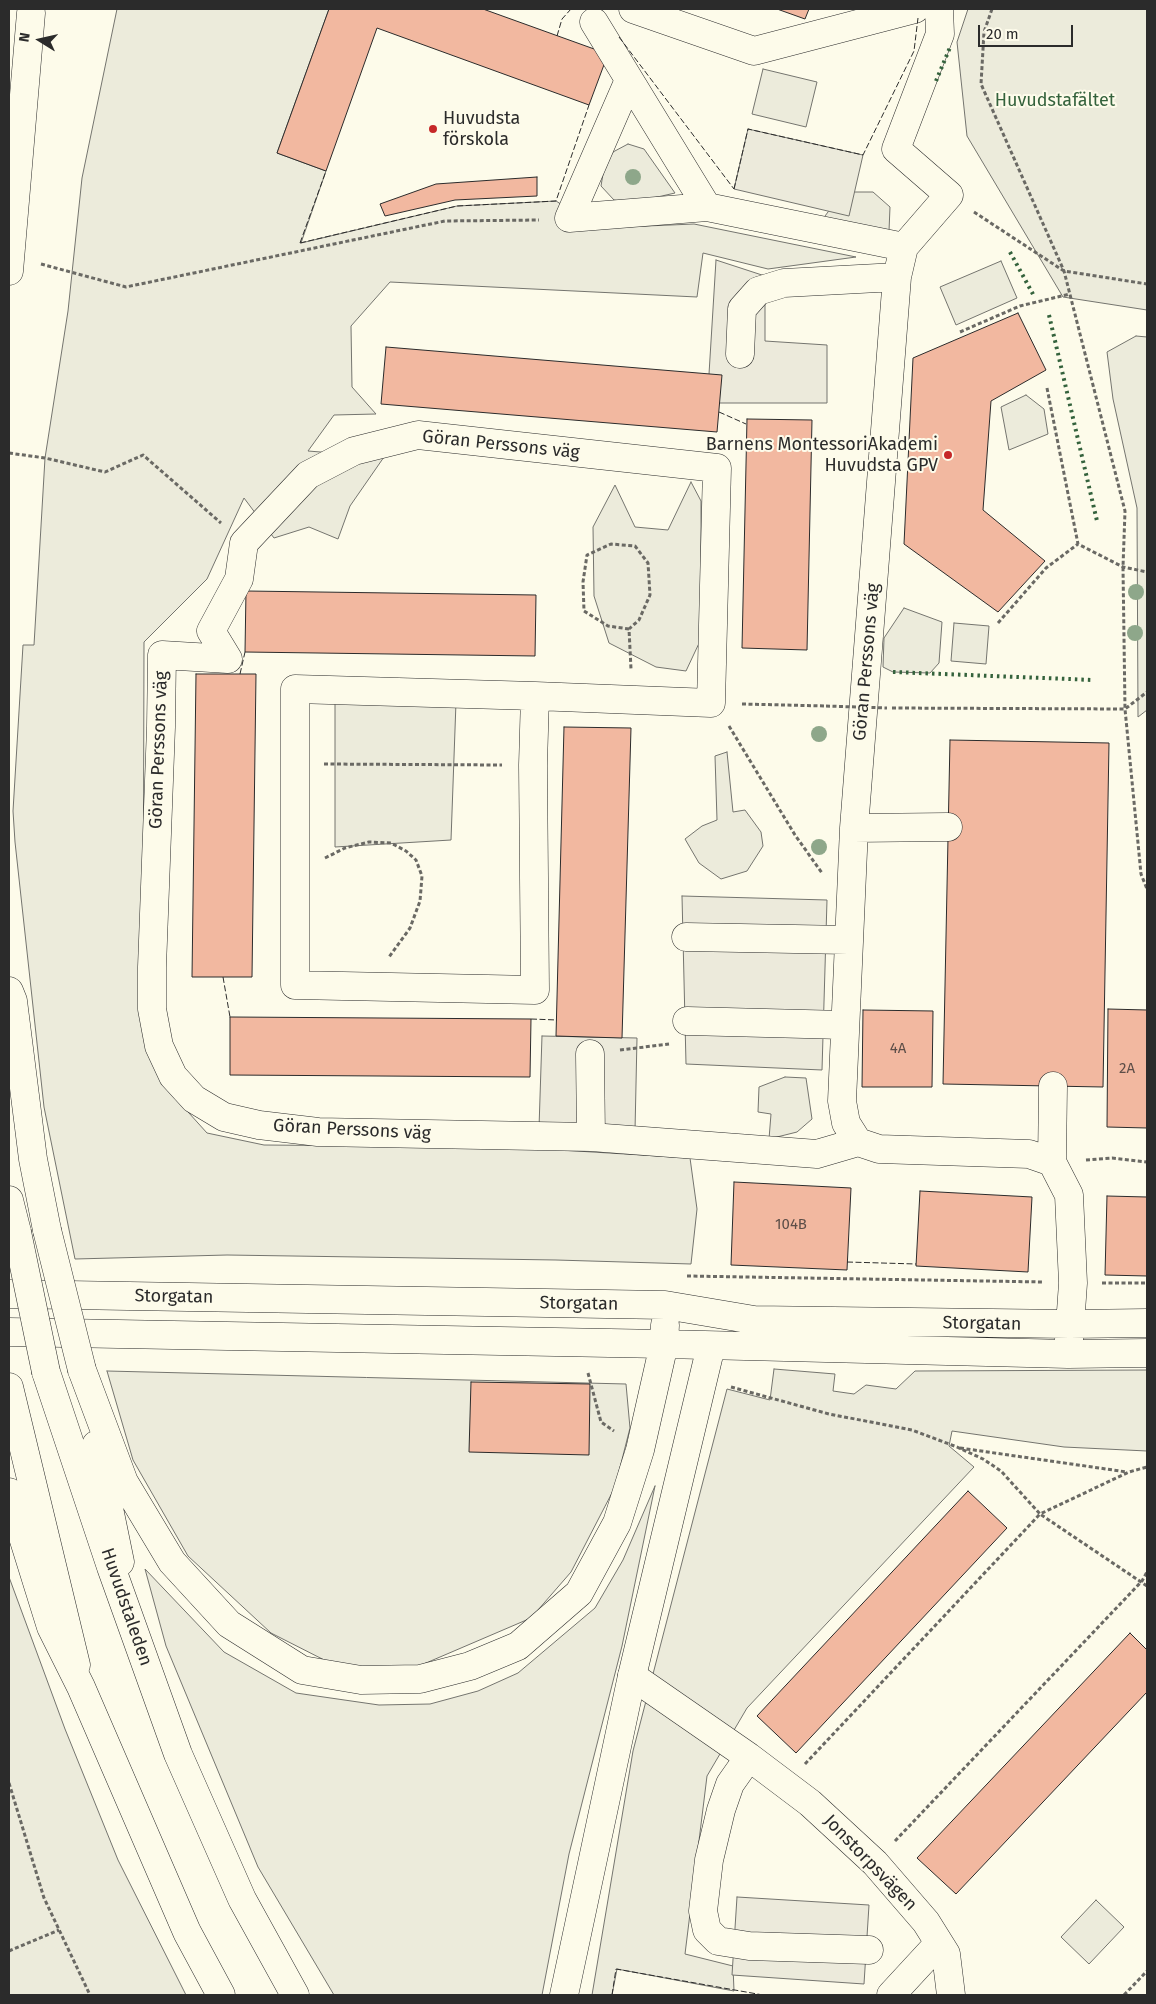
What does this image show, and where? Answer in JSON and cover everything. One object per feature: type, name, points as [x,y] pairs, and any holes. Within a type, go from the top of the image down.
[{"type":"street","points":[[633,9],[754,51],[915,9]]},
{"type":"street","points":[[938,9],[940,34],[896,149],[948,196]]},
{"type":"street","points":[[9,72],[31,11]]},
{"type":"street","points":[[9,95],[31,11]]},
{"type":"street","points":[[9,263],[31,11]]},
{"type":"street","points":[[594,22],[707,208]]},
{"type":"street","points":[[629,80],[570,218],[707,208],[904,248]]},
{"type":"street","name":"Göran Perssons väg","points":[[719,703],[717,468],[418,435],[354,451],[308,475],[244,543],[239,580],[211,631],[228,659],[162,654],[152,1009],[159,1046],[173,1076],[194,1099],[224,1117],[260,1125],[318,1132],[591,1137],[817,1154],[858,1142],[846,1123],[842,1101],[844,1025],[854,828],[898,277],[904,248],[948,196]]},
{"type":"street","points":[[740,354],[742,309],[758,291],[784,283],[898,277]]},
{"type":"street","points":[[535,696],[533,765],[535,990],[295,985],[295,689],[535,696],[719,703]]},
{"type":"street","points":[[854,828],[948,827]]},
{"type":"street","points":[[686,937],[848,940]]},
{"type":"street","points":[[9,991],[13,1001],[33,1160],[47,1230],[82,1370],[115,1542],[145,1662]]},
{"type":"street","points":[[687,1021],[844,1025]]},
{"type":"street","points":[[590,1054],[591,1137]]},
{"type":"street","points":[[1053,1086],[1052,1162],[1069,1195],[1073,1283],[1068,1354]]},
{"type":"street","points":[[858,1142],[879,1149],[1030,1154],[1052,1162]]},
{"type":"street","name":"Huvudstaleden","points":[[9,1200],[46,1372],[178,1754],[242,1900],[295,1995]]},
{"type":"street","name":"Storgatan","points":[[9,1294],[665,1305],[754,1320],[1147,1324]]},
{"type":"street","points":[[82,1370],[124,1482],[172,1562],[229,1624],[302,1670],[361,1680],[420,1679],[470,1666],[518,1646],[580,1594],[617,1523],[640,1450],[664,1344],[665,1305]]},
{"type":"street","name":"Storgatan","points":[[9,1332],[664,1344],[1068,1354],[1147,1353]]},
{"type":"street","points":[[564,1995],[632,1676],[711,1346]]},
{"type":"street","points":[[9,1387],[81,1687]]},
{"type":"street","points":[[9,1492],[51,1626],[81,1687],[187,1932],[221,1995]]},
{"type":"street","name":"Jonstorpsvägen","points":[[632,1676],[749,1756],[786,1784],[810,1803],[875,1863],[926,1922],[946,1954],[951,1995]]},
{"type":"street","points":[[749,1756],[730,1784],[721,1810],[709,1860],[703,1912],[707,1930],[718,1941],[749,1946],[869,1950]]},
{"type":"street","points":[[891,1995],[939,1943]]},
{"type":"path","points":[[992,9],[984,32],[980,84],[1064,271],[1125,511],[1123,567],[1125,709],[1141,874],[1147,889]]},
{"type":"path","points":[[948,196],[1064,271],[1147,284]]},
{"type":"path","points":[[9,263],[126,287],[445,221],[570,218]]},
{"type":"path","points":[[960,332],[1020,306],[1070,294]]},
{"type":"path","points":[[1047,388],[1078,544]]},
{"type":"path","points":[[9,453],[45,458],[105,472],[143,455],[244,543]]},
{"type":"path","points":[[611,544],[635,546],[648,563],[650,594],[639,620],[628,629],[608,626],[584,611],[583,582],[587,555],[611,544]]},
{"type":"path","points":[[1078,544],[1123,567],[1147,572]]},
{"type":"path","points":[[998,623],[1046,568],[1078,544]]},
{"type":"path","points":[[628,629],[632,700]]},
{"type":"path","points":[[824,877],[728,726],[719,703],[887,708],[1125,709],[1147,692]]},
{"type":"path","points":[[296,764],[533,765]]},
{"type":"path","points":[[295,873],[346,848],[369,842],[390,844],[406,851],[416,860],[422,876],[420,901],[410,928],[385,963],[382,971],[381,986]]},
{"type":"path","points":[[590,1054],[678,1042],[687,1021]]},
{"type":"path","points":[[1052,1162],[1112,1158],[1147,1162]]},
{"type":"path","points":[[1073,1283],[1147,1284]]},
{"type":"path","points":[[586,1366],[601,1422],[640,1450]]},
{"type":"path","points":[[703,1378],[829,1414],[912,1430],[957,1447],[1000,1471],[1040,1514],[1147,1586]]},
{"type":"path","points":[[957,1447],[1129,1472]]},
{"type":"path","points":[[786,1784],[1040,1514],[1129,1472],[1147,1467]]},
{"type":"path","points":[[875,1863],[1142,1581],[1147,1572]]},
{"type":"path","points":[[9,1783],[44,1898],[90,1995]]},
{"type":"path","points":[[9,1951],[59,1930]]},
{"type":"path","points":[[1124,1995],[1147,1971]]},
{"type":"green space","points":[[117,9],[329,9],[277,153],[326,171],[301,243],[457,206],[556,201],[599,228],[694,224],[856,257],[768,269],[703,253],[697,297],[390,282],[351,326],[352,387],[376,414],[334,415],[308,451],[384,457],[350,506],[338,539],[309,527],[274,538],[244,498],[207,579],[144,642],[143,1007],[170,1092],[207,1133],[264,1145],[511,1147],[690,1158],[697,1209],[691,1264],[227,1255],[75,1259],[44,1107],[13,811],[23,645],[34,645],[45,458],[68,311],[82,178]]},
{"type":"green space","name":"Huvudstafältet","points":[[968,9],[1147,9],[1147,310],[1063,297],[967,136],[957,42]]},
{"type":"green space","points":[[763,69],[817,82],[806,127],[752,114]]},
{"type":"green space","points":[[628,144],[644,149],[675,193],[631,203],[614,200],[601,186],[604,168],[613,152]]},
{"type":"green space","points":[[843,192],[873,192],[890,207],[889,231],[822,220]]},
{"type":"green space","points":[[1001,261],[1017,298],[956,325],[940,287]]},
{"type":"green space","points":[[1136,336],[1147,337],[1147,710],[1138,717],[1137,508],[1113,399],[1107,352]]},
{"type":"green space","points":[[1026,395],[1044,409],[1048,434],[1009,450],[1001,407]]},
{"type":"green space","points":[[691,482],[701,501],[701,639],[686,671],[656,667],[609,643],[594,596],[593,527],[615,485],[635,527],[668,530]]},
{"type":"green space","points":[[904,608],[942,622],[939,663],[930,673],[893,672],[883,667],[884,638]]},
{"type":"green space","points":[[954,623],[989,626],[986,664],[951,661]]},
{"type":"green space","points":[[335,697],[456,702],[451,840],[335,847]]},
{"type":"green space","points":[[727,752],[733,812],[745,810],[761,832],[763,846],[747,871],[721,879],[699,863],[685,839],[702,826],[717,820],[715,756]]},
{"type":"green space","points":[[785,1077],[806,1078],[812,1119],[797,1132],[769,1139],[771,1114],[758,1112],[759,1087]]},
{"type":"green space","points":[[774,1369],[835,1374],[833,1391],[854,1394],[866,1385],[896,1389],[915,1371],[1147,1370],[1147,1451],[1064,1447],[952,1431],[949,1446],[974,1467],[747,1708],[707,1776],[685,1954],[733,1966],[734,1991],[617,1969],[612,1995],[592,1995],[633,1751],[727,1389],[770,1400]]},
{"type":"green space","points":[[107,1371],[626,1384],[630,1428],[615,1487],[571,1572],[531,1618],[412,1669],[340,1668],[271,1633],[188,1556],[133,1460]]},
{"type":"green space","points":[[655,1486],[622,1646],[569,1854],[542,1995],[334,1995],[258,1867],[166,1646],[145,1569],[224,1652],[296,1693],[379,1705],[430,1704],[478,1691],[518,1673],[595,1608],[623,1560]]},
{"type":"green space","points":[[9,1577],[65,1729],[118,1860],[186,1995],[9,1995]]},
{"type":"green space","points":[[1096,1900],[1124,1927],[1089,1964],[1061,1937]]},
{"type":"shaded area","points":[[748,129],[863,155],[849,216],[734,189]]},
{"type":"shaded area","points":[[716,260],[765,276],[765,341],[827,345],[827,403],[719,403],[709,374]]},
{"type":"shaded area","points":[[682,896],[827,900],[822,1070],[686,1064]]},
{"type":"shaded area","points":[[542,1036],[637,1038],[635,1131],[539,1128]]},
{"type":"shaded area","points":[[737,1897],[869,1905],[864,1984],[732,1975]]},
{"type":"building","points":[[329,9],[483,9],[608,54],[589,105],[377,28],[326,171],[277,153]]},
{"type":"building","points":[[777,9],[809,9],[805,19]]},
{"type":"building","points":[[537,177],[537,196],[455,200],[385,216],[380,204],[436,184]]},
{"type":"building","name":"Barnens MontessoriAkademi Huvudsta GPV","points":[[1018,313],[1046,370],[991,401],[983,510],[1045,561],[998,612],[904,544],[913,358]]},
{"type":"building","points":[[386,347],[722,375],[717,432],[381,404]]},
{"type":"building","points":[[747,419],[812,420],[807,650],[742,648]]},
{"type":"building","points":[[246,591],[536,595],[535,656],[245,652]]},
{"type":"building","points":[[196,674],[256,674],[252,977],[192,977]]},
{"type":"building","points":[[564,727],[631,728],[622,1038],[556,1036]]},
{"type":"building","points":[[950,740],[1109,743],[1103,1087],[943,1084]]},
{"type":"building","points":[[1108,1009],[1147,1010],[1147,1128],[1107,1127]]},
{"type":"building","points":[[863,1010],[933,1011],[932,1087],[862,1087]]},
{"type":"building","points":[[230,1017],[531,1019],[530,1077],[230,1075]]},
{"type":"building","points":[[734,1182],[851,1188],[847,1270],[731,1265]]},
{"type":"building","points":[[920,1191],[1032,1197],[1028,1272],[916,1266]]},
{"type":"building","points":[[1107,1196],[1147,1197],[1147,1276],[1105,1275]]},
{"type":"building","points":[[471,1382],[590,1384],[589,1455],[469,1452]]},
{"type":"building","points":[[968,1491],[1007,1528],[796,1753],[757,1716]]},
{"type":"building","points":[[1130,1633],[1147,1650],[1147,1692],[956,1894],[917,1858]]},
{"type":"hedge","points":[[936,81],[951,45]]},
{"type":"hedge","points":[[1010,252],[1034,296]]},
{"type":"hedge","points":[[1049,315],[1097,521]]},
{"type":"hedge","points":[[893,672],[1093,680]]},
{"type":"fence","points":[[557,36],[562,19],[571,9]]},
{"type":"fence","points":[[734,189],[748,129],[863,155],[914,51],[918,18]]},
{"type":"fence","points":[[619,37],[734,189]]},
{"type":"fence","points":[[300,243],[457,206],[556,201],[589,105]]},
{"type":"fence","points":[[300,243],[326,171]]},
{"type":"fence","points":[[719,412],[746,424]]},
{"type":"fence","points":[[240,674],[245,652]]},
{"type":"fence","points":[[223,977],[230,1017]]},
{"type":"fence","points":[[531,1019],[557,1020]]},
{"type":"fence","points":[[847,1262],[916,1264]]},
{"type":"fence","points":[[612,1995],[616,1969],[763,1995]]},
{"type":"place","name":"Huvudsta förskola","points":[[433,129]]},
{"type":"place","name":"Barnens MontessoriAkademi Huvudsta GPV","points":[[948,455]]}]
